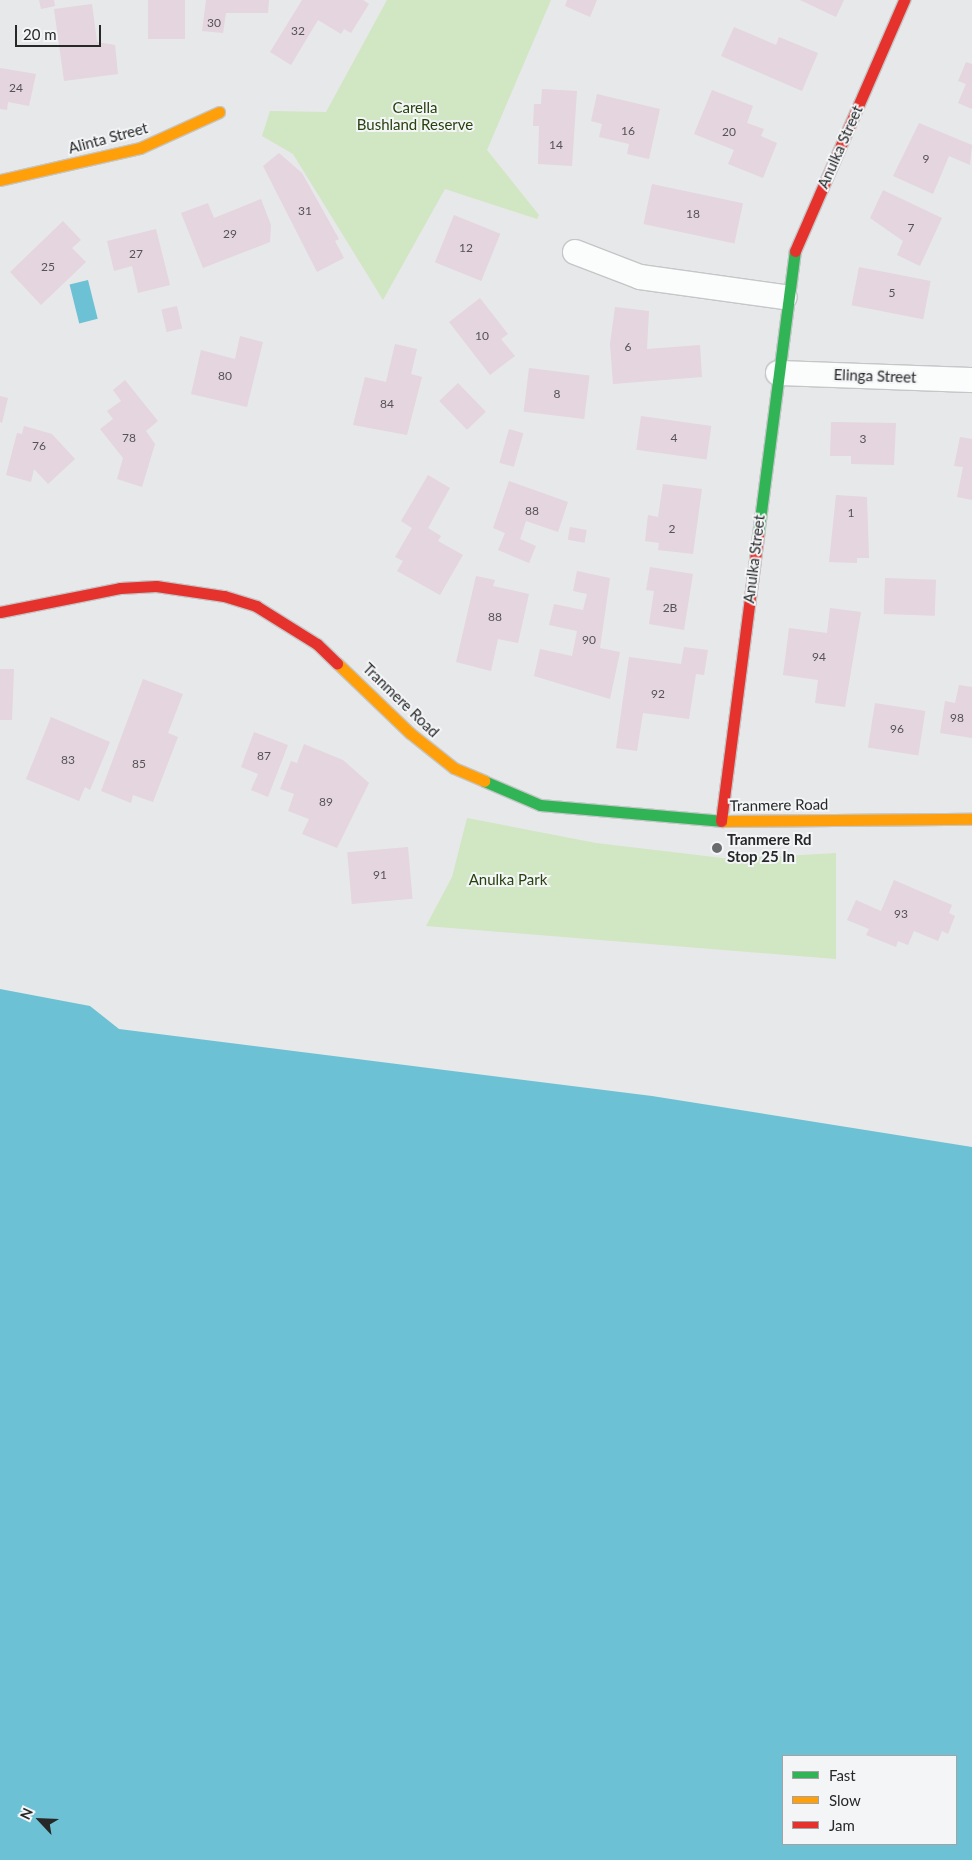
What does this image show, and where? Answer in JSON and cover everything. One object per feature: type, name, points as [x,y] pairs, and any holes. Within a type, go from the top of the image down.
[{"type":"street","name":"Anulka Street","points":[[721,821],[778,373],[785,297],[795,250],[904,0]]},
{"type":"street","name":"Alinta Street","points":[[0,180],[140,148],[219,112]]},
{"type":"street","points":[[575,252],[640,278],[785,297]]},
{"type":"street","name":"Elinga Street","points":[[778,373],[972,380]]},
{"type":"street","name":"Tranmere Road","points":[[0,612],[120,588],[156,586],[224,596],[281,619],[317,644],[410,733],[482,783],[516,798],[572,812],[721,821],[972,819]]},
{"type":"green space","name":"Carella Bushland Reserve","points":[[387,0],[551,0],[487,150],[539,215],[537,219],[445,189],[383,300],[293,154],[262,136],[270,111],[326,112]]},
{"type":"green space","name":"Anulka Park","points":[[467,818],[596,843],[731,859],[836,853],[836,959],[426,926],[452,877]]},
{"type":"water","points":[[88,280],[98,319],[79,323],[70,285]]},
{"type":"water","points":[[0,989],[90,1006],[119,1029],[652,1096],[972,1147],[972,1860],[0,1860]]},
{"type":"building","points":[[39,0],[54,0],[55,6],[41,9]]},
{"type":"building","points":[[148,0],[185,0],[185,39],[148,39]]},
{"type":"building","points":[[206,0],[269,0],[268,13],[226,13],[223,33],[202,31]]},
{"type":"building","points":[[302,0],[363,0],[369,4],[351,33],[344,29],[341,34],[318,20],[291,65],[270,52]]},
{"type":"building","points":[[567,0],[597,0],[590,17],[565,6]]},
{"type":"building","points":[[800,0],[844,0],[836,17]]},
{"type":"building","points":[[92,4],[97,42],[115,45],[118,74],[64,81],[54,9]]},
{"type":"building","points":[[734,27],[776,45],[779,37],[818,53],[802,91],[721,56]]},
{"type":"building","points":[[966,62],[972,64],[972,109],[958,103],[966,84],[958,81]]},
{"type":"building","points":[[0,68],[36,74],[29,106],[8,102],[7,110],[0,109]]},
{"type":"building","points":[[542,89],[577,91],[572,166],[538,164],[539,126],[533,126],[534,104],[541,104]]},
{"type":"building","points":[[712,90],[753,106],[747,123],[764,129],[761,136],[777,143],[763,178],[728,164],[734,150],[694,134]]},
{"type":"building","points":[[597,94],[660,109],[649,159],[627,154],[629,144],[599,137],[602,124],[591,121]]},
{"type":"building","points":[[919,123],[972,145],[970,165],[949,156],[933,194],[893,176]]},
{"type":"building","points":[[279,153],[302,173],[339,239],[335,241],[344,258],[317,272],[263,166]]},
{"type":"building","points":[[652,184],[743,203],[734,243],[643,224]]},
{"type":"building","points":[[883,190],[942,218],[920,266],[897,255],[903,241],[870,218]]},
{"type":"building","points":[[261,199],[271,225],[270,242],[203,268],[181,213],[208,203],[214,218]]},
{"type":"building","points":[[454,215],[500,234],[481,281],[435,262]]},
{"type":"building","points":[[63,221],[81,240],[72,248],[86,262],[41,305],[10,272]]},
{"type":"building","points":[[156,229],[170,285],[138,293],[132,266],[114,271],[107,241]]},
{"type":"building","points":[[859,267],[931,281],[923,319],[852,305]]},
{"type":"building","points":[[480,298],[508,334],[501,339],[515,356],[490,375],[449,322]]},
{"type":"building","points":[[177,306],[182,328],[167,332],[161,310]]},
{"type":"building","points":[[615,307],[649,311],[647,349],[700,345],[702,377],[613,384],[610,344]]},
{"type":"building","points":[[240,336],[263,342],[247,407],[191,394],[201,350],[235,359]]},
{"type":"building","points":[[395,344],[417,349],[411,374],[422,377],[407,435],[353,425],[365,377],[386,382]]},
{"type":"building","points":[[529,368],[590,375],[584,419],[524,412]]},
{"type":"building","points":[[125,380],[158,421],[146,431],[155,444],[142,487],[117,479],[123,458],[100,429],[113,419],[107,411],[121,401],[113,390]]},
{"type":"building","points":[[458,383],[486,412],[467,430],[439,401]]},
{"type":"building","points":[[0,396],[8,398],[2,423],[0,422]]},
{"type":"building","points":[[641,416],[711,426],[707,460],[636,450]]},
{"type":"building","points":[[831,422],[896,423],[894,465],[851,464],[851,456],[830,456]]},
{"type":"building","points":[[24,426],[52,434],[75,459],[48,484],[34,469],[31,482],[6,475],[17,433],[22,434]]},
{"type":"building","points":[[509,429],[523,433],[514,467],[499,463]]},
{"type":"building","points":[[960,437],[972,439],[972,500],[957,497],[963,467],[954,466]]},
{"type":"building","points":[[428,475],[450,488],[428,528],[441,536],[438,541],[463,555],[440,595],[397,571],[403,561],[395,557],[412,528],[401,521]]},
{"type":"building","points":[[509,481],[568,502],[558,532],[526,521],[520,539],[536,546],[529,563],[498,550],[505,533],[493,528]]},
{"type":"building","points":[[663,484],[702,489],[693,554],[658,550],[659,543],[645,541],[648,515],[658,517]]},
{"type":"building","points":[[836,495],[867,497],[869,558],[857,558],[857,563],[829,562]]},
{"type":"building","points":[[570,527],[587,530],[584,543],[568,540]]},
{"type":"building","points":[[650,567],[693,574],[684,630],[649,624],[654,591],[646,590]]},
{"type":"building","points":[[577,571],[610,578],[600,648],[620,652],[610,699],[534,676],[540,649],[572,656],[577,631],[549,625],[554,604],[583,610],[587,594],[573,591]]},
{"type":"building","points":[[476,576],[495,580],[493,586],[529,594],[518,643],[498,639],[491,671],[456,662]]},
{"type":"building","points":[[885,578],[936,580],[935,616],[884,614]]},
{"type":"building","points":[[830,608],[861,612],[845,707],[815,703],[818,680],[783,675],[789,628],[827,633]]},
{"type":"building","points":[[684,647],[708,650],[704,675],[696,674],[689,719],[643,713],[637,751],[616,748],[629,657],[681,664]]},
{"type":"building","points":[[0,669],[14,669],[12,720],[0,720]]},
{"type":"building","points":[[143,679],[183,694],[168,733],[178,737],[153,802],[133,795],[131,803],[101,791]]},
{"type":"building","points":[[959,685],[972,687],[972,738],[940,733],[945,701],[955,703]]},
{"type":"building","points":[[875,703],[925,711],[918,755],[868,747]]},
{"type":"building","points":[[51,717],[110,742],[90,790],[85,787],[79,801],[26,779]]},
{"type":"building","points":[[254,732],[288,745],[268,797],[251,790],[258,774],[241,767]]},
{"type":"building","points":[[304,744],[343,760],[369,783],[337,848],[302,834],[309,819],[288,811],[294,794],[280,789],[291,761],[297,763]]},
{"type":"building","points":[[408,847],[413,899],[352,904],[347,852]]},
{"type":"building","points":[[894,880],[952,905],[949,913],[955,916],[948,934],[942,931],[938,941],[914,931],[908,945],[898,941],[896,947],[866,935],[869,929],[847,920],[856,900],[881,911]]},
{"type":"traffic: fast","points":[[758,535],[795,251]]},
{"type":"traffic: fast","points":[[484,781],[540,805],[723,821]]},
{"type":"traffic: slow","points":[[0,180],[140,148],[219,112]]},
{"type":"traffic: slow","points":[[337,663],[410,733],[454,768],[484,781]]},
{"type":"traffic: slow","points":[[723,821],[972,819]]},
{"type":"traffic: jam","points":[[795,251],[904,0]]},
{"type":"traffic: jam","points":[[721,821],[758,535]]},
{"type":"traffic: jam","points":[[0,612],[120,588],[156,586],[224,596],[256,606],[317,644],[337,663]]},
{"type":"place","name":"Tranmere Rd Stop 25 In","points":[[717,848]]}]
